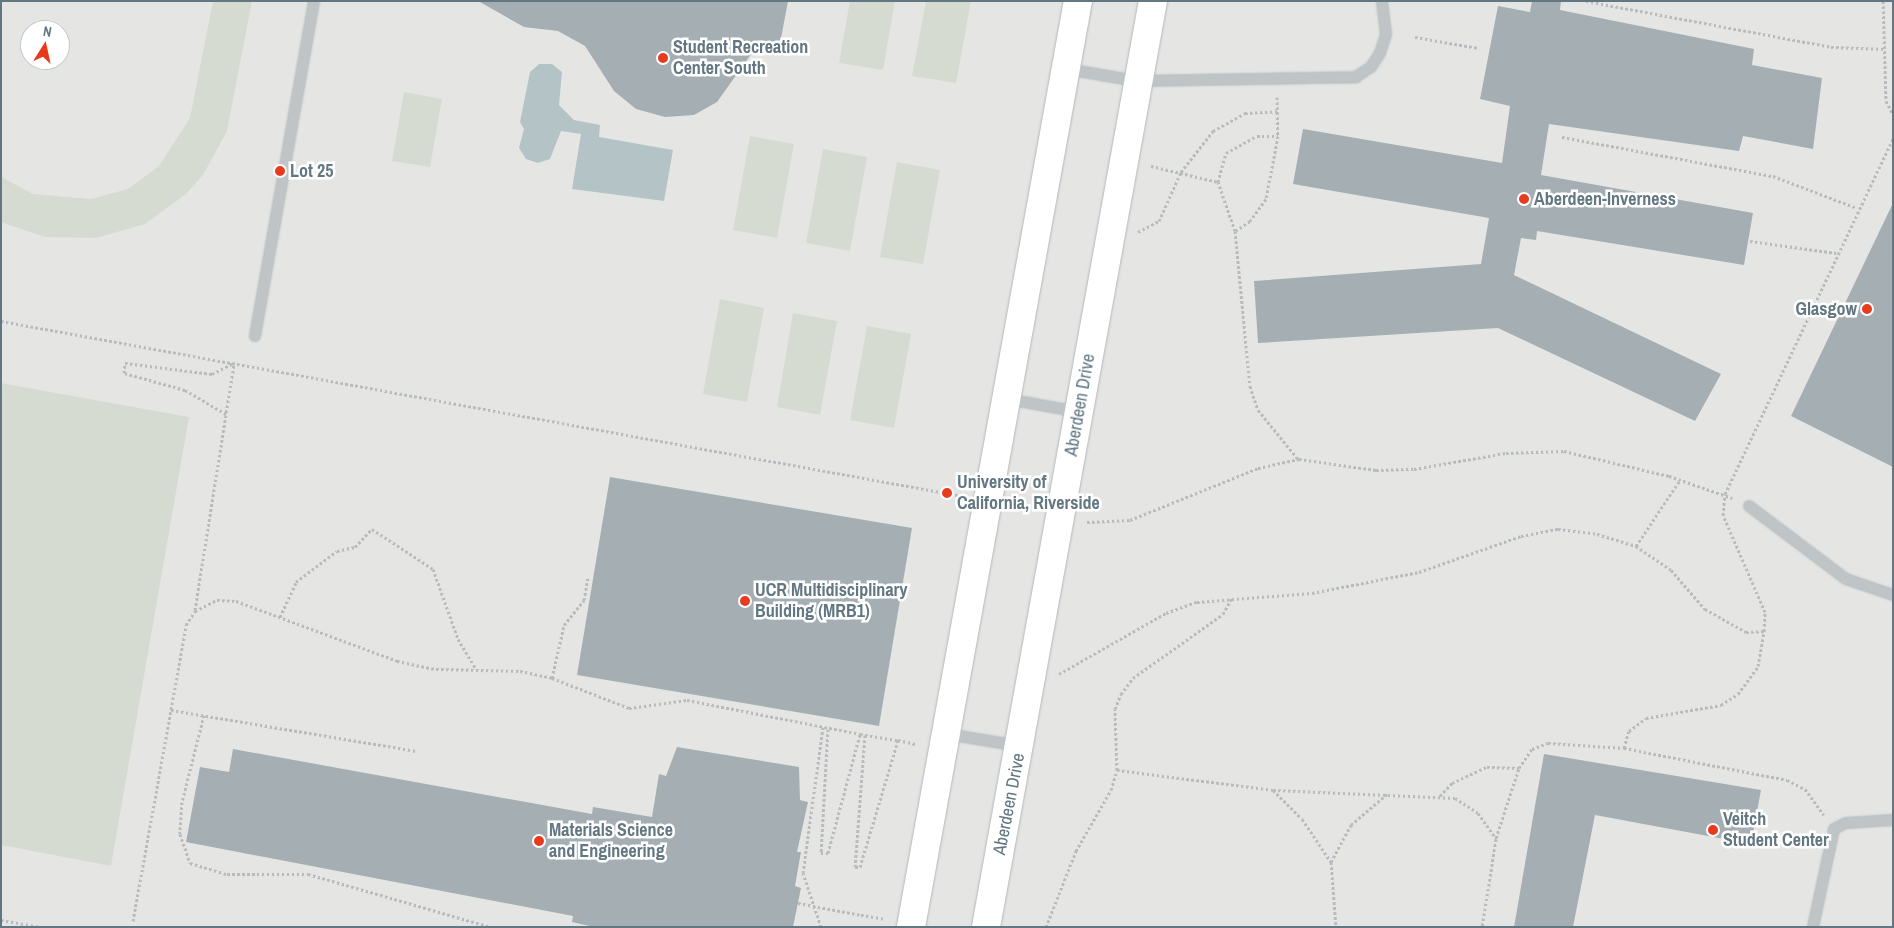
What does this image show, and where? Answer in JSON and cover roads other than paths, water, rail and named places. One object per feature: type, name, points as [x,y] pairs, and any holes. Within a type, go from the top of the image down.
[{"type":"street","points":[[900,923],[946,734],[1078,1]]},
{"type":"street","name":"Aberdeen Drive","points":[[986,927],[1020,746],[1152,1]]},
{"type":"lane","points":[[255,336],[314,1]]},
{"type":"lane","points":[[1066,69],[1137,80],[1356,77],[1371,67],[1386,34],[1382,1]]},
{"type":"lane","points":[[1006,399],[1079,412]]},
{"type":"lane","points":[[1748,506],[1846,579],[1893,595]]},
{"type":"lane","points":[[946,734],[1020,746]]},
{"type":"lane","points":[[1813,927],[1834,829],[1846,823],[1893,820]]},
{"type":"place","name":"Student Recreation Center South","points":[[663,58]]},
{"type":"place","name":"Lot 25","points":[[280,171]]},
{"type":"place","name":"Aberdeen-Inverness","points":[[1524,199]]},
{"type":"place","name":"Glasgow","points":[[1867,309]]},
{"type":"place","name":"University of California, Riverside","points":[[947,493]]},
{"type":"place","name":"UCR Multidisciplinary Building (MRB1)","points":[[745,601]]},
{"type":"place","name":"Veitch Student Center","points":[[1713,830]]},
{"type":"place","name":"Materials Science and Engineering","points":[[539,841]]}]
